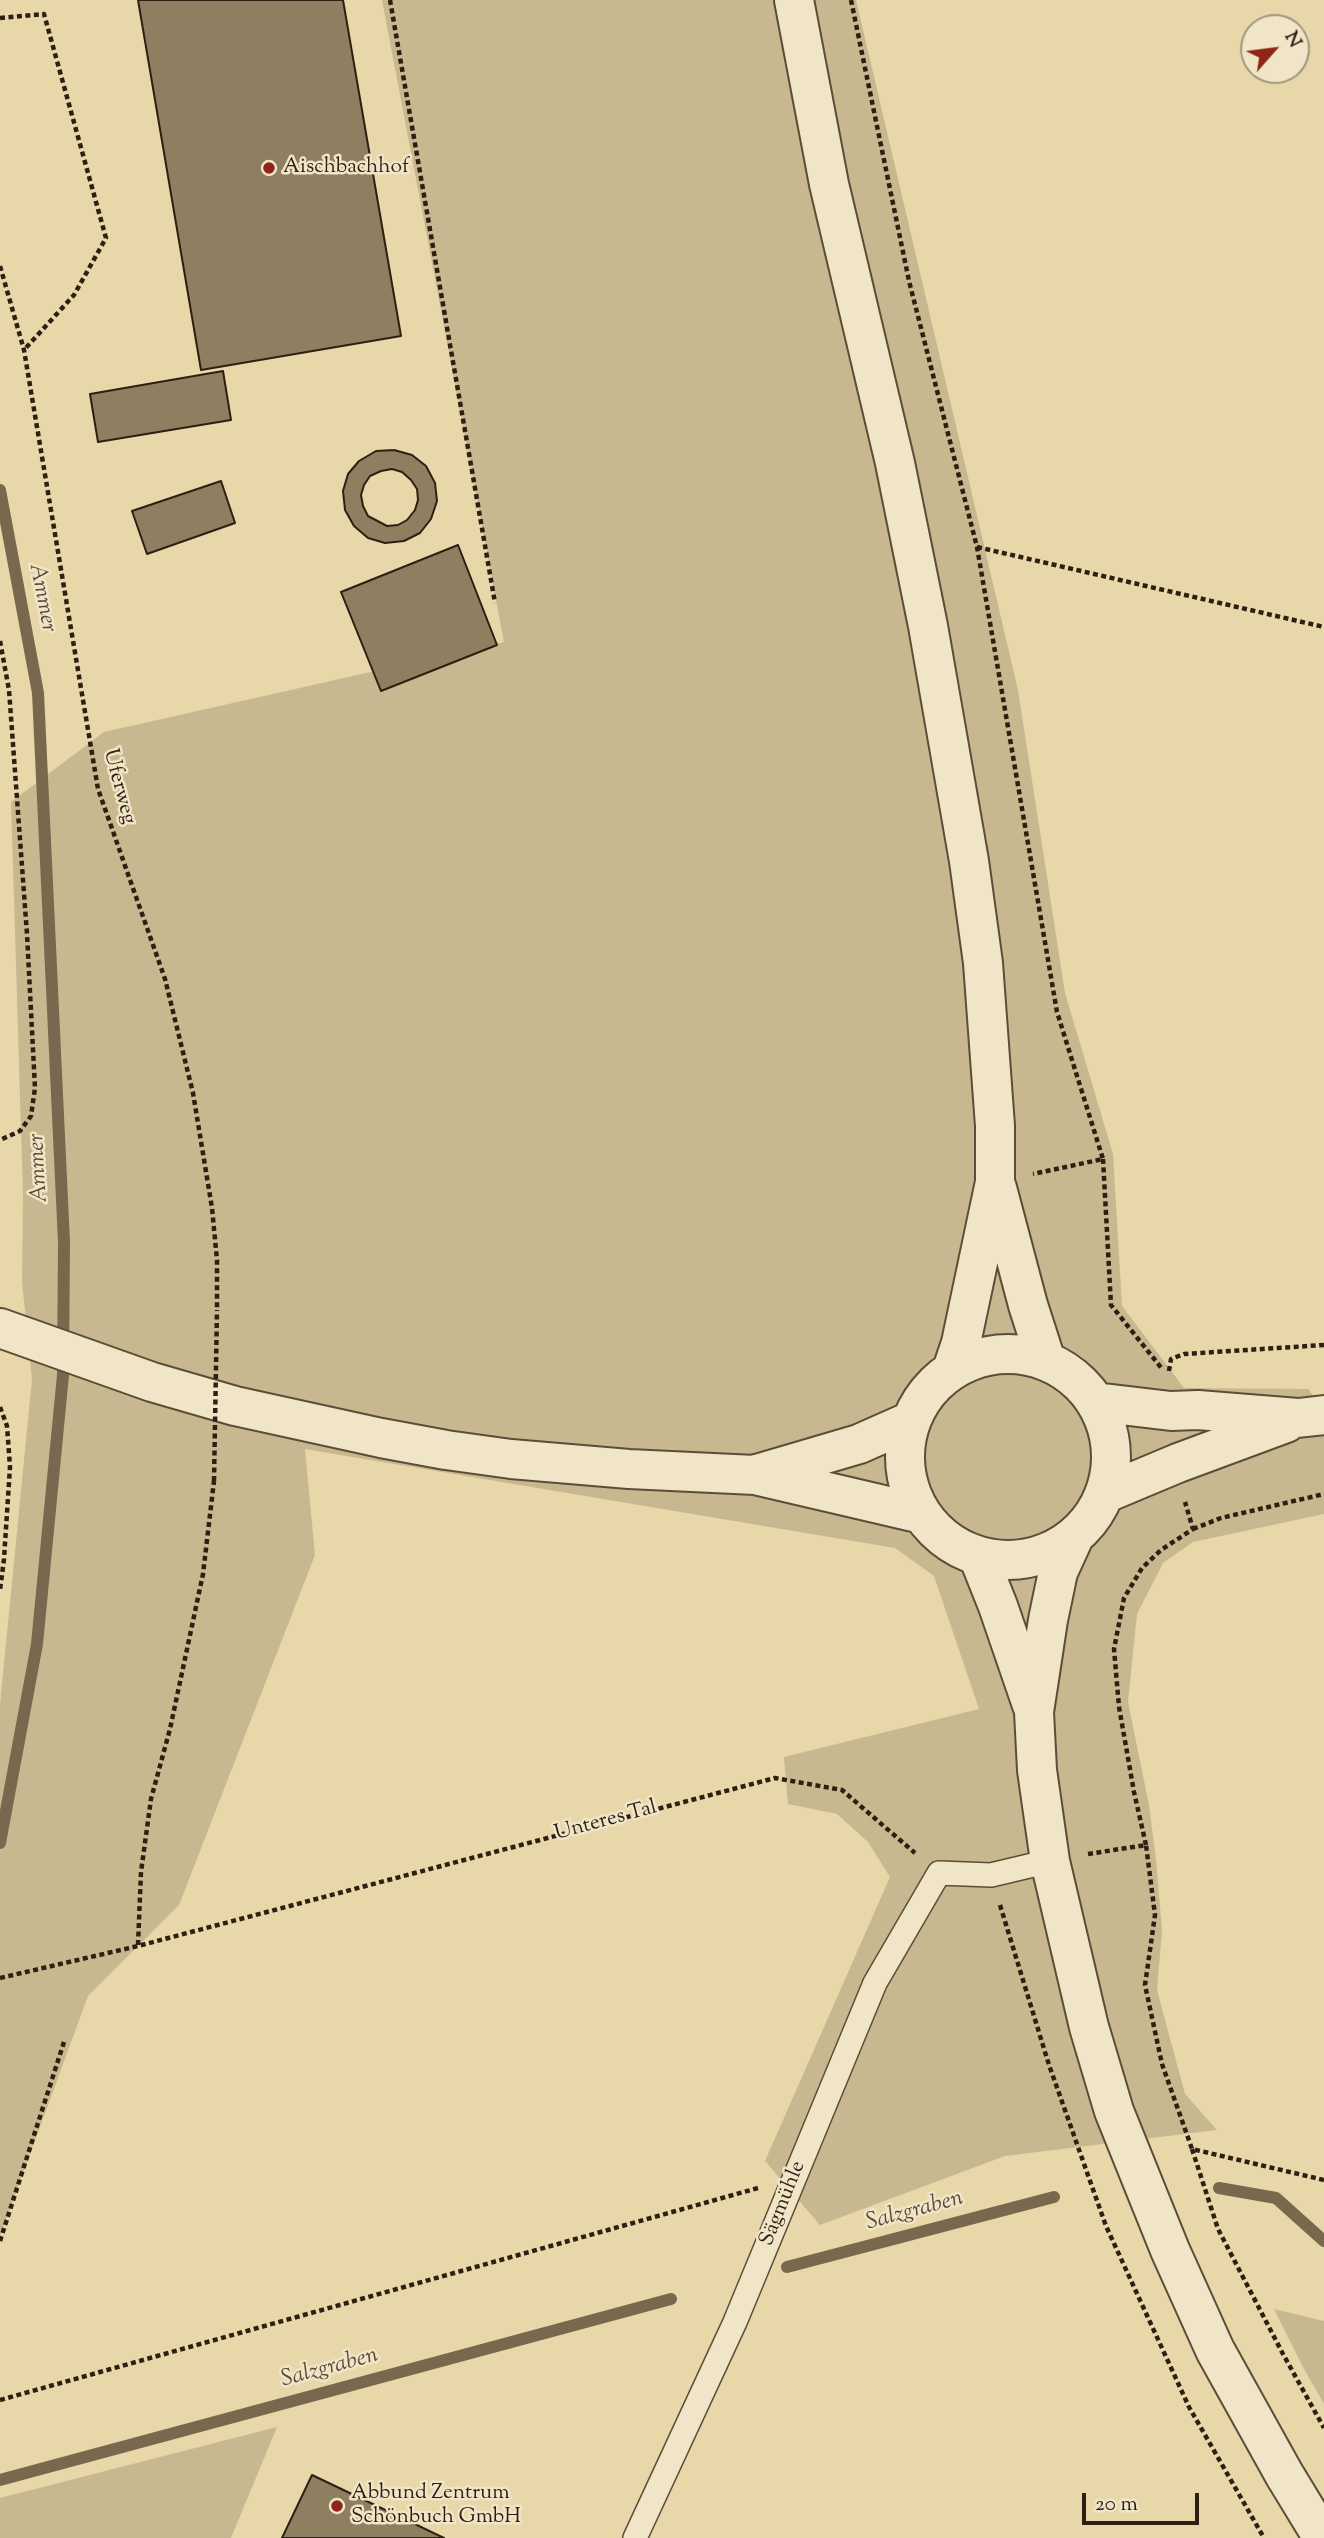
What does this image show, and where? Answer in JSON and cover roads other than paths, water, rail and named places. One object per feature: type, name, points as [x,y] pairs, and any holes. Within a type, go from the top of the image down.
[{"type":"street","points":[[794,0],[829,184],[895,463],[951,757],[983,964],[993,1102],[995,1182],[961,1343],[952,1370]]},
{"type":"street","points":[[995,1182],[1046,1361]]},
{"type":"street","points":[[3,1330],[152,1382],[235,1406],[446,1450],[601,1467],[755,1475],[922,1514]]},
{"type":"street","points":[[1008,1354],[1046,1361],[1074,1378],[1095,1402],[1104,1419],[1110,1447],[1109,1475],[1104,1494],[1097,1510],[1074,1536],[1058,1548],[1028,1559],[1002,1560],[978,1556],[946,1540],[922,1514],[913,1497],[907,1479],[906,1440],[911,1421],[921,1401],[935,1384],[952,1370],[970,1361],[1008,1354]]},
{"type":"street","points":[[1095,1402],[1171,1411],[1198,1410],[1311,1417]]},
{"type":"street","points":[[1104,1494],[1178,1463],[1311,1417]]},
{"type":"street","points":[[755,1475],[859,1444],[911,1421]]},
{"type":"street","points":[[1074,1536],[1056,1584],[1034,1712],[1037,1770],[1051,1861],[1089,2027],[1111,2099],[1170,2250],[1215,2350],[1323,2538]]},
{"type":"street","points":[[978,1556],[1034,1712]]},
{"type":"lane","name":"Sägmühle","points":[[635,2538],[736,2322],[875,1983],[939,1874],[991,1875],[1051,1861]]},
{"type":"waterway","name":"Ammer","points":[[0,490],[38,693],[64,1242],[63,1375],[37,1644],[0,1843]]},
{"type":"waterway","name":"Salzgraben","points":[[1219,2188],[1276,2198],[1324,2241]]},
{"type":"waterway","name":"Salzgraben","points":[[787,2267],[1054,2197]]},
{"type":"waterway","name":"Salzgraben","points":[[0,2480],[671,2299]]},
{"type":"place","name":"Aischbachhof","points":[[269,168]]},
{"type":"place","name":"Abbund Zentrum Schönbuch GmbH","points":[[337,2506]]}]
